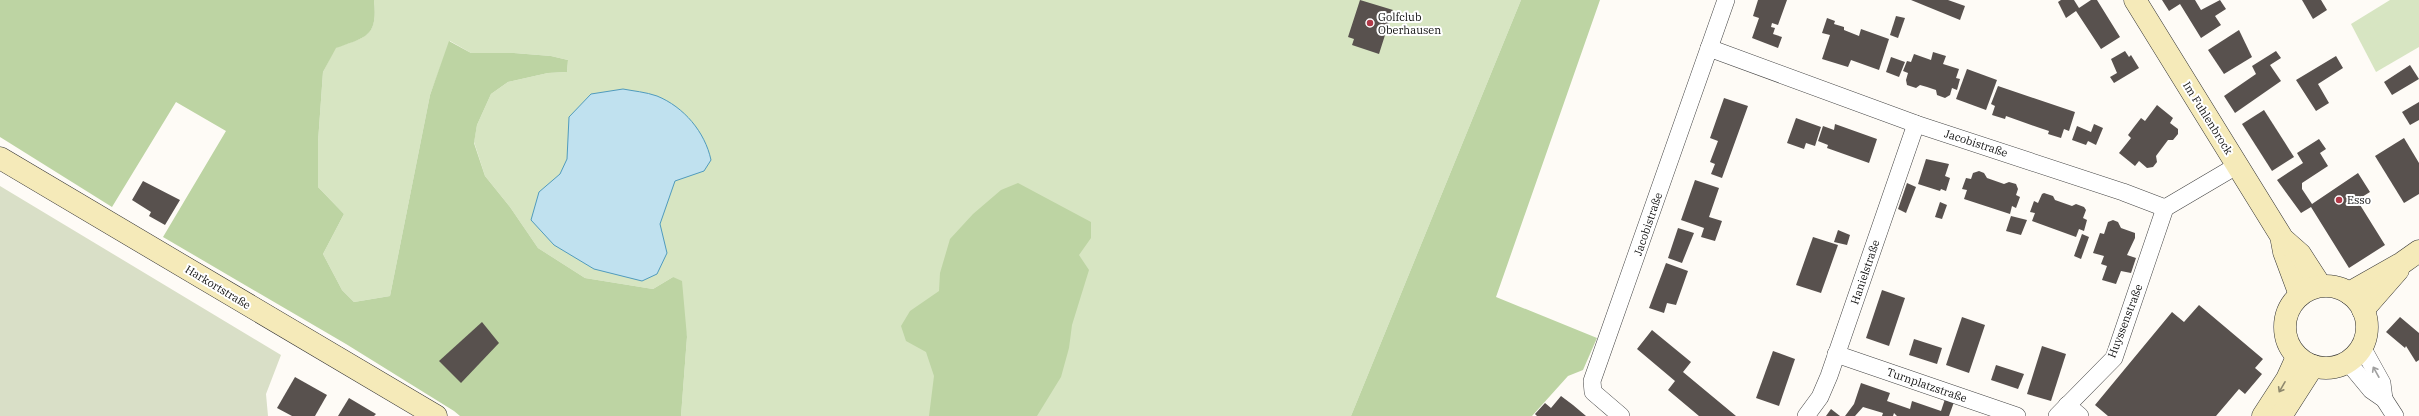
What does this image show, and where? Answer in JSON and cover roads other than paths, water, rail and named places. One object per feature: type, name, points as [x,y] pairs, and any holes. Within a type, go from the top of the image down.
[{"type":"street","name":"Jacobistraße","points":[[1621,416],[1598,398],[1593,392],[1592,381],[1726,0]]},
{"type":"street","name":"Im Fuhlenbrock","points":[[2135,0],[2281,236],[2300,254],[2320,285]]},
{"type":"street","name":"Jacobistraße","points":[[1709,48],[1916,124],[2123,192],[2165,208]]},
{"type":"street","name":"Hanielstraße","points":[[1806,416],[1820,397],[1916,124]]},
{"type":"street","name":"Harkortstraße","points":[[0,158],[436,416]]},
{"type":"street","points":[[2165,208],[2238,166]]},
{"type":"street","name":"Huyssenstraße","points":[[2068,412],[2114,358],[2165,208]]},
{"type":"street","name":"Im Fuhlenbrock","points":[[2281,236],[2284,252],[2300,295]]},
{"type":"street","points":[[2349,293],[2411,257]]},
{"type":"street","points":[[2363,310],[2411,257]]},
{"type":"street","points":[[2320,285],[2329,285],[2349,293],[2363,310],[2368,329],[2354,354],[2330,367],[2305,361],[2289,345],[2284,329],[2290,306],[2300,295],[2320,285]]},
{"type":"street","name":"Turnplatzstraße","points":[[1836,354],[2017,416]]},
{"type":"street","points":[[2354,354],[2371,390],[2384,399],[2395,416]]},
{"type":"street","points":[[2263,416],[2287,379],[2305,361]]},
{"type":"street","points":[[2280,416],[2305,361]]},
{"type":"water","points":[[623,89],[657,96],[676,107],[698,130],[704,140],[711,160],[704,171],[675,181],[660,224],[667,253],[657,274],[642,281],[594,269],[554,245],[531,220],[539,192],[560,174],[567,159],[569,117],[591,94]]},
{"type":"place","name":"Golfclub Oberhausen","points":[[1370,23]]},
{"type":"place","name":"Esso","points":[[2339,200]]}]
